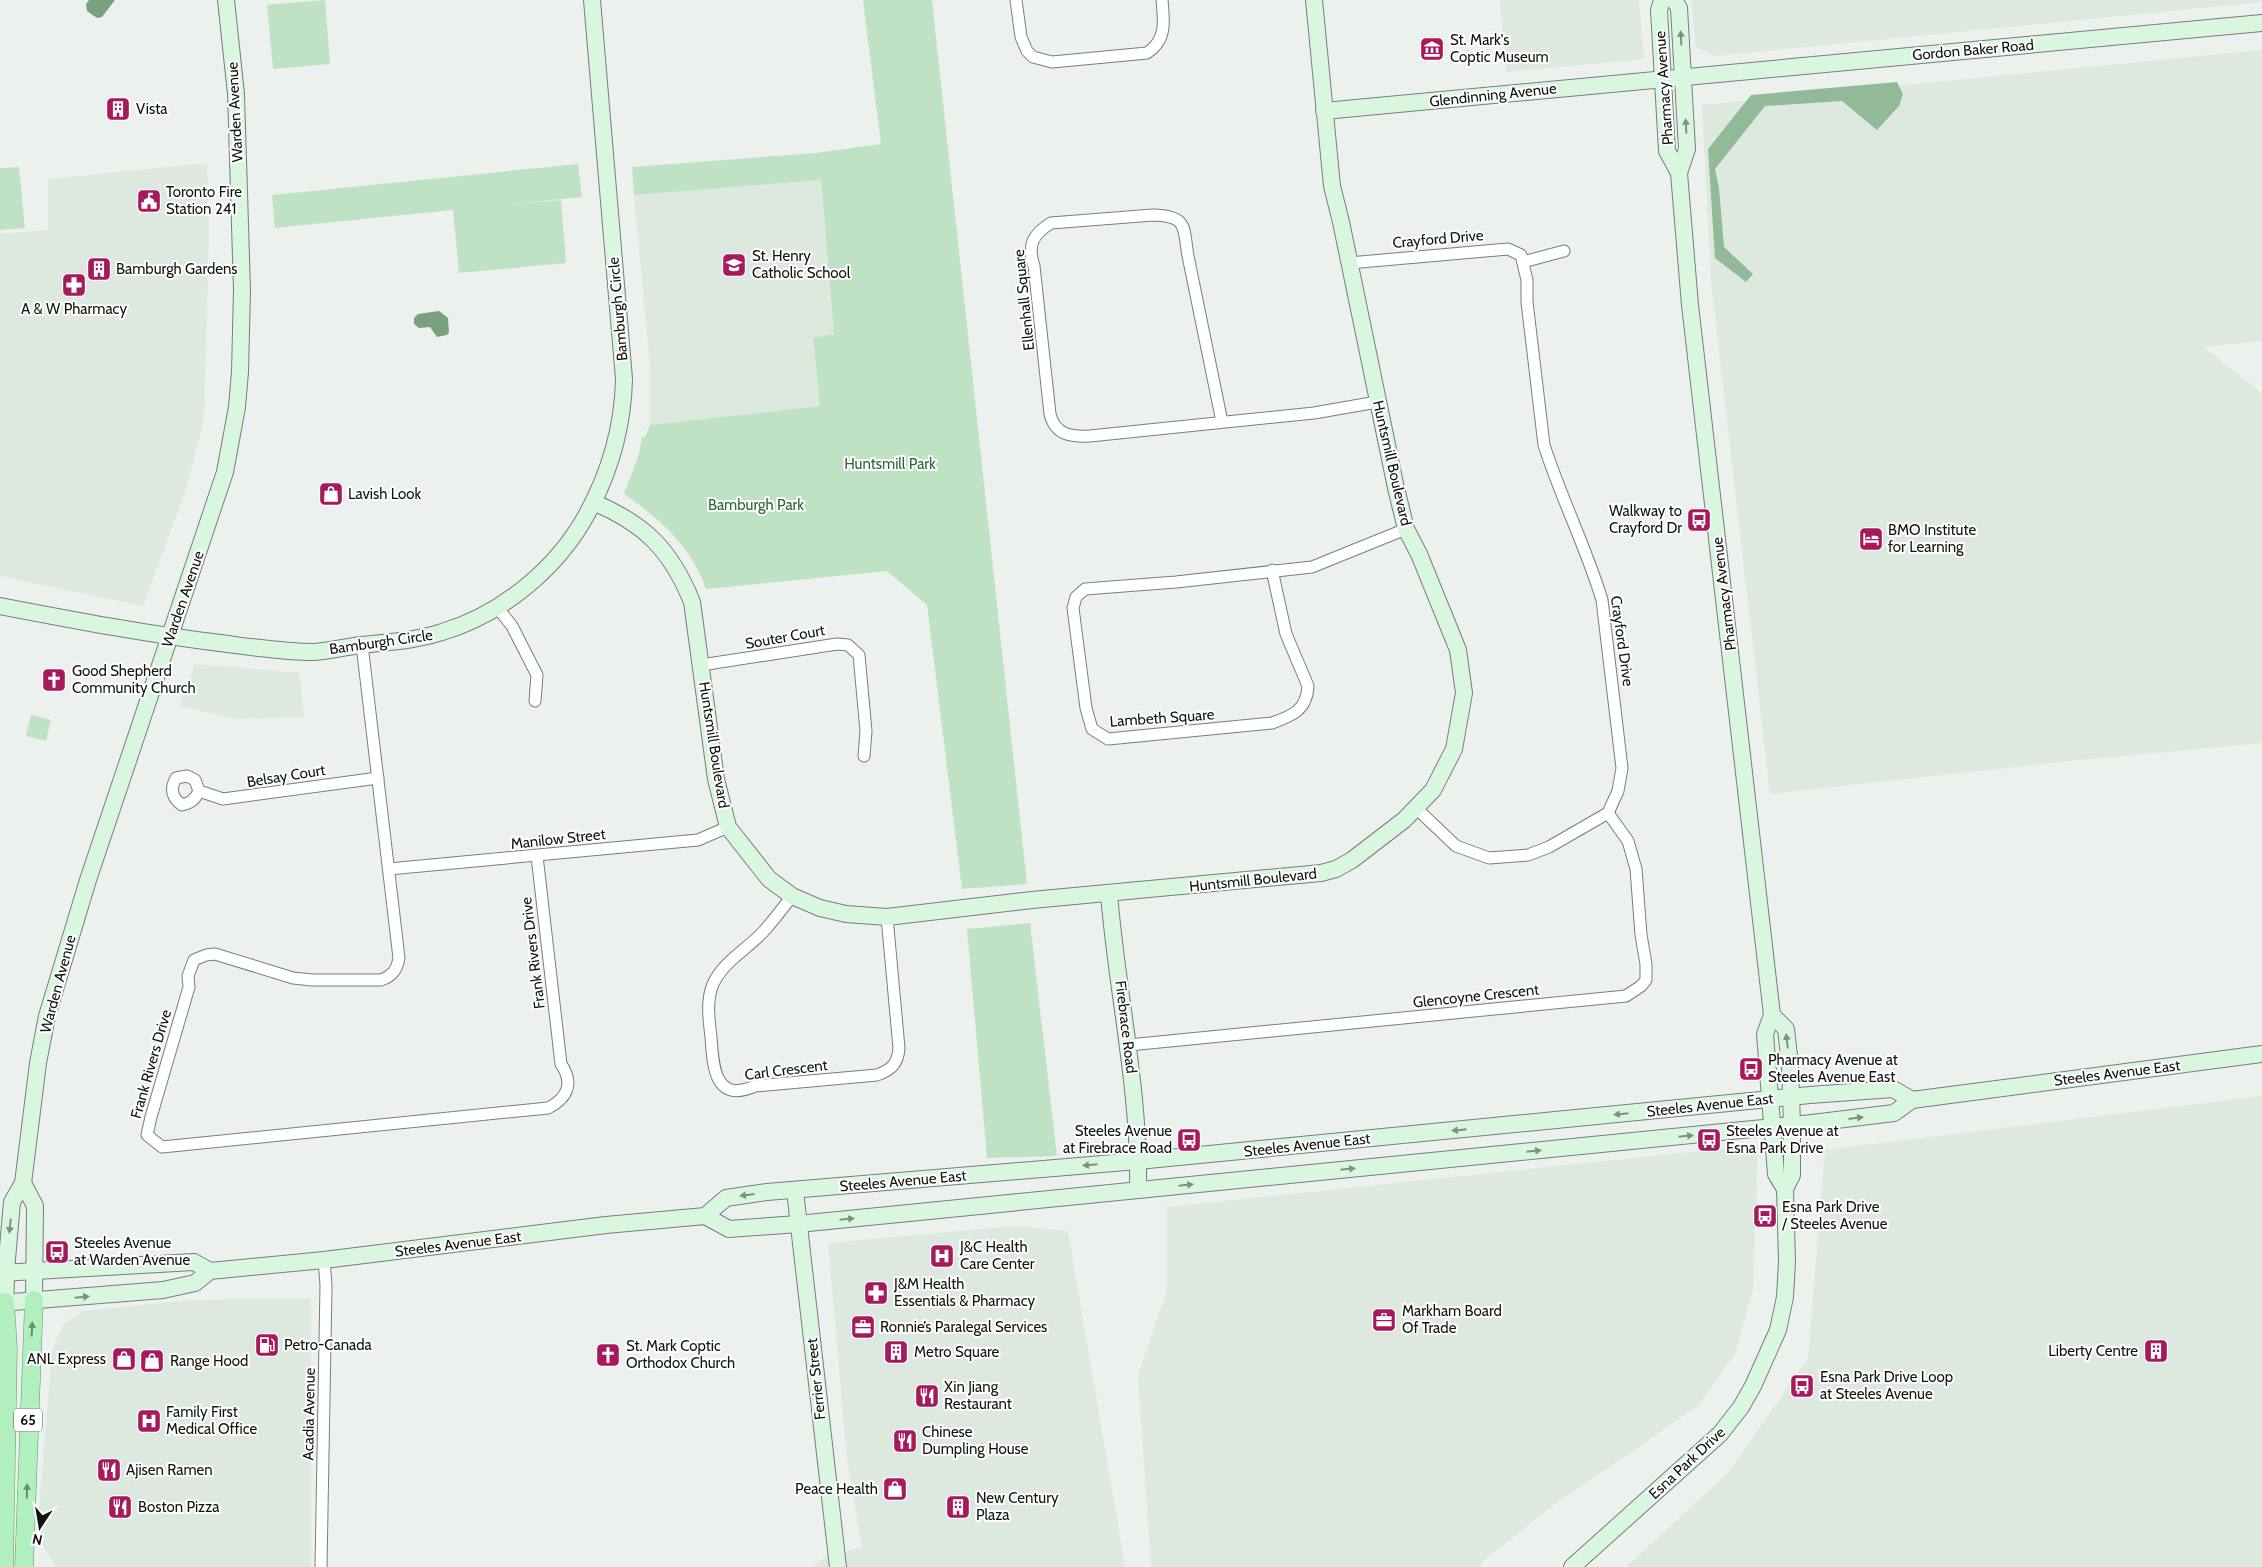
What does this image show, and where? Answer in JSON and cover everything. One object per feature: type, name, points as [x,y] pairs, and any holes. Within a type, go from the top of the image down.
[{"type":"main road","name":"65","points":[[24,1567],[34,1300]]},
{"type":"main road","name":"Warden Avenue","points":[[3,1303],[8,1348],[4,1567]]},
{"type":"street","name":"Warden Avenue","points":[[3,1303],[3,1273],[12,1202],[23,1183],[38,1064],[54,989],[88,880],[224,472],[236,407],[240,372],[242,290],[236,94],[226,0]]},
{"type":"street","name":"Bamburgh Circle","points":[[0,606],[170,636],[280,650],[315,652],[403,641],[442,633],[467,623],[497,607],[522,589],[554,561],[578,530],[594,502],[616,441],[623,408],[624,379],[592,0]]},
{"type":"street","points":[[1016,0],[1020,32],[1027,51],[1033,57],[1052,62],[1147,53],[1156,47],[1162,37],[1164,28],[1162,0]]},
{"type":"street","name":"Huntsmill Boulevard","points":[[594,502],[637,524],[669,557],[682,579],[692,602],[716,779],[728,827],[769,879],[792,896],[820,908],[846,914],[888,917],[1032,900],[1321,873],[1336,869],[1352,860],[1404,820],[1433,790],[1454,749],[1464,693],[1458,650],[1419,554],[1406,529],[1377,402],[1332,186],[1314,0]]},
{"type":"street","name":"Pharmacy Avenue","points":[[1662,0],[1659,10],[1667,151],[1679,173]]},
{"type":"street","name":"Pharmacy Avenue","points":[[1674,0],[1679,8],[1687,149],[1679,173],[1690,305],[1772,1015],[1765,1034],[1772,1099]]},
{"type":"street","name":"Gordon Baker Road","points":[[1663,79],[2262,23]]},
{"type":"street","name":"Glendinning Avenue","points":[[1324,111],[1663,79]]},
{"type":"street","name":"Ellenhall Square","points":[[1222,422],[1188,256],[1187,236],[1184,227],[1178,220],[1168,215],[1154,215],[1051,223],[1038,231],[1031,247],[1031,258],[1034,266],[1050,414],[1052,422],[1059,431],[1072,437],[1090,436],[1314,413],[1377,402]]},
{"type":"street","name":"Crayford Drive","points":[[1349,263],[1508,249],[1521,255],[1544,445],[1549,466],[1596,580],[1602,600],[1622,768],[1618,791],[1608,813]]},
{"type":"street","points":[[1523,262],[1564,251]]},
{"type":"street","name":"Lambeth Square","points":[[1272,570],[1286,634],[1308,686],[1308,695],[1301,708],[1292,716],[1272,723],[1133,738],[1108,739],[1092,729],[1086,708],[1073,608],[1076,598],[1085,589],[1176,582],[1272,570],[1312,567],[1406,529]]},
{"type":"street","points":[[497,607],[512,626],[537,675],[535,701]]},
{"type":"street","name":"Souter Court","points":[[702,665],[837,644],[851,647],[859,655],[866,731],[864,756]]},
{"type":"street","name":"Frank Rivers Drive","points":[[362,645],[399,958],[395,972],[381,980],[312,980],[278,974],[215,954],[206,955],[194,960],[188,976],[189,987],[147,1136],[162,1147],[548,1108],[559,1102],[568,1086],[568,1079],[561,1064],[537,856]]},
{"type":"street","name":"Belsay Court","points":[[198,792],[223,799],[239,798],[378,778]]},
{"type":"street","points":[[1416,808],[1456,846],[1488,858],[1528,855],[1550,847],[1608,813]]},
{"type":"street","name":"Glencoyne Crescent","points":[[1129,1045],[1626,996],[1641,986],[1646,980],[1646,964],[1639,919],[1636,869],[1628,841],[1608,813]]},
{"type":"street","name":"Manilow Street","points":[[389,869],[698,840],[728,827]]},
{"type":"street","name":"Firebrace Road","points":[[1109,894],[1129,1045],[1138,1161],[1138,1190]]},
{"type":"street","name":"Carl Crescent","points":[[792,896],[762,933],[735,955],[720,972],[713,986],[708,1011],[714,1071],[721,1083],[731,1090],[745,1090],[754,1086],[877,1075],[888,1071],[896,1063],[899,1048],[888,917]]},
{"type":"street","points":[[1772,1015],[1786,1030],[1790,1065],[1792,1125]]},
{"type":"street","name":"Steeles Avenue East","points":[[3,1303],[163,1290],[195,1282],[210,1271],[324,1260],[606,1225],[705,1216],[729,1229],[798,1224],[1792,1125],[1894,1113],[1912,1100],[2262,1054]]},
{"type":"street","name":"Steeles Avenue East","points":[[705,1216],[726,1198],[896,1180],[1138,1161],[1791,1097],[1893,1089],[1912,1100]]},
{"type":"street","name":"Esna Park Drive","points":[[1772,1099],[1776,1174],[1785,1189]]},
{"type":"street","name":"Esna Park Drive","points":[[1572,1567],[1720,1434],[1741,1407],[1753,1386],[1778,1330],[1785,1297],[1787,1262],[1785,1189],[1792,1175],[1792,1125]]},
{"type":"street","points":[[23,1183],[35,1206],[34,1300]]},
{"type":"street","name":"Ferrier Street","points":[[795,1191],[838,1567]]},
{"type":"street","name":"Acadia Avenue","points":[[321,1567],[326,1285],[324,1260]]},
{"type":"street","name":"Steeles Avenue East","points":[[3,1273],[194,1262],[210,1271]]},
{"type":"shaded area","points":[[89,0],[115,0],[102,17],[97,18],[87,11],[86,4]]},
{"type":"shaded area","points":[[1500,0],[1639,0],[1644,59],[1506,72]]},
{"type":"shaded area","points":[[1691,0],[2262,0],[2262,2],[1716,56],[1696,47]]},
{"type":"shaded area","points":[[2262,50],[2262,341],[2204,347],[2262,394],[2262,743],[2059,762],[1770,794],[1711,281],[1702,105]]},
{"type":"shaded area","points":[[1897,82],[1903,94],[1899,106],[1877,130],[1842,101],[1765,106],[1715,169],[1719,188],[1724,247],[1753,274],[1746,282],[1715,258],[1708,149],[1751,95]]},
{"type":"shaded area","points":[[207,163],[209,232],[204,419],[186,489],[143,606],[0,576],[0,234],[48,230],[48,179]]},
{"type":"shaded area","name":"St. Henry Catholic School","points":[[821,180],[834,335],[813,338],[820,406],[650,425],[650,366],[634,195]]},
{"type":"shaded area","points":[[439,311],[448,318],[449,332],[447,335],[437,337],[430,327],[419,328],[414,324],[414,318],[418,314]]},
{"type":"shaded area","points":[[195,664],[299,673],[304,717],[237,719],[179,706]]},
{"type":"shaded area","name":"Liberty Centre","points":[[2262,1096],[2262,1567],[1626,1567],[1728,1473],[1808,1358],[1825,1150]]},
{"type":"shaded area","points":[[1758,1145],[1753,1289],[1735,1354],[1698,1406],[1555,1504],[1483,1561],[1480,1567],[1151,1567],[1138,1375],[1167,1291],[1167,1207]]},
{"type":"shaded area","points":[[1014,1226],[1068,1231],[1125,1567],[813,1567],[822,1559],[862,1547],[847,1459],[828,1243]]},
{"type":"shaded area","points":[[311,1298],[311,1567],[56,1567],[37,1536],[52,1350],[63,1325],[83,1311],[193,1300]]},
{"type":"green space","points":[[325,0],[330,64],[273,69],[267,5]]},
{"type":"green space","name":"Huntsmill Park","points":[[863,0],[932,0],[1027,884],[962,889],[927,605],[887,571],[706,589],[692,560],[673,535],[650,513],[624,494],[639,454],[642,437],[645,437],[650,425],[820,406],[813,338],[834,334],[821,180],[634,195],[632,167],[816,153],[881,144]]},
{"type":"green space","points":[[578,164],[582,197],[500,205],[561,200],[566,263],[459,273],[453,210],[275,228],[272,195]]},
{"type":"green space","points":[[19,167],[25,228],[0,230],[0,168]]},
{"type":"green space","points":[[31,715],[51,720],[46,741],[26,736]]},
{"type":"green space","points":[[1030,923],[1057,1156],[987,1158],[967,929]]},
{"type":"place","name":"St. Mark's Coptic Museum","points":[[1432,49]]},
{"type":"place","name":"Vista","points":[[118,109]]},
{"type":"place","name":"Toronto Fire Station 241","points":[[149,201]]},
{"type":"place","name":"St. Henry Catholic School","points":[[734,265]]},
{"type":"place","name":"Bamburgh Gardens","points":[[99,269]]},
{"type":"place","name":"A & W Pharmacy","points":[[74,285]]},
{"type":"place","name":"Lavish Look","points":[[331,494]]},
{"type":"place","name":"Walkway to Crayford Dr","points":[[1699,520]]},
{"type":"place","name":"BMO Institute for Learning","points":[[1871,539]]},
{"type":"place","name":"Good Shepherd Community Church","points":[[54,680]]},
{"type":"place","name":"Pharmacy Avenue at Steeles Avenue East","points":[[1751,1069]]},
{"type":"place","name":"Steeles Avenue at Firebrace Road","points":[[1189,1140]]},
{"type":"place","name":"Steeles Avenue at Esna Park Drive","points":[[1709,1140]]},
{"type":"place","name":"Esna Park Drive / Steeles Avenue","points":[[1765,1216]]},
{"type":"place","name":"Steeles Avenue at Warden Avenue","points":[[57,1252]]},
{"type":"place","name":"J&C Health Care Center","points":[[942,1256]]},
{"type":"place","name":"J&M Health Essentials & Pharmacy","points":[[876,1293]]},
{"type":"place","name":"Markham Board Of Trade","points":[[1384,1320]]},
{"type":"place","name":"Ronnie’s Paralegal Services","points":[[863,1327]]},
{"type":"place","name":"Petro-Canada","points":[[267,1345]]},
{"type":"place","name":"Liberty Centre","points":[[2156,1351]]},
{"type":"place","name":"Metro Square","points":[[896,1352]]},
{"type":"place","name":"St. Mark Coptic Orthodox Church","points":[[608,1355]]},
{"type":"place","name":"ANL Express","points":[[124,1359]]},
{"type":"place","name":"Range Hood","points":[[152,1361]]},
{"type":"place","name":"Esna Park Drive Loop at Steeles Avenue","points":[[1802,1386]]},
{"type":"place","name":"Xin Jiang Restaurant","points":[[927,1396]]},
{"type":"place","name":"Family First Medical Office","points":[[149,1421]]},
{"type":"place","name":"Chinese Dumpling House","points":[[905,1441]]},
{"type":"place","name":"Ajisen Ramen","points":[[109,1470]]},
{"type":"place","name":"Peace Health","points":[[895,1489]]},
{"type":"place","name":"Boston Pizza","points":[[120,1507]]},
{"type":"place","name":"New Century Plaza","points":[[958,1507]]},
{"type":"park label","name":"Bamburgh Park","points":[[756,505]]}]
